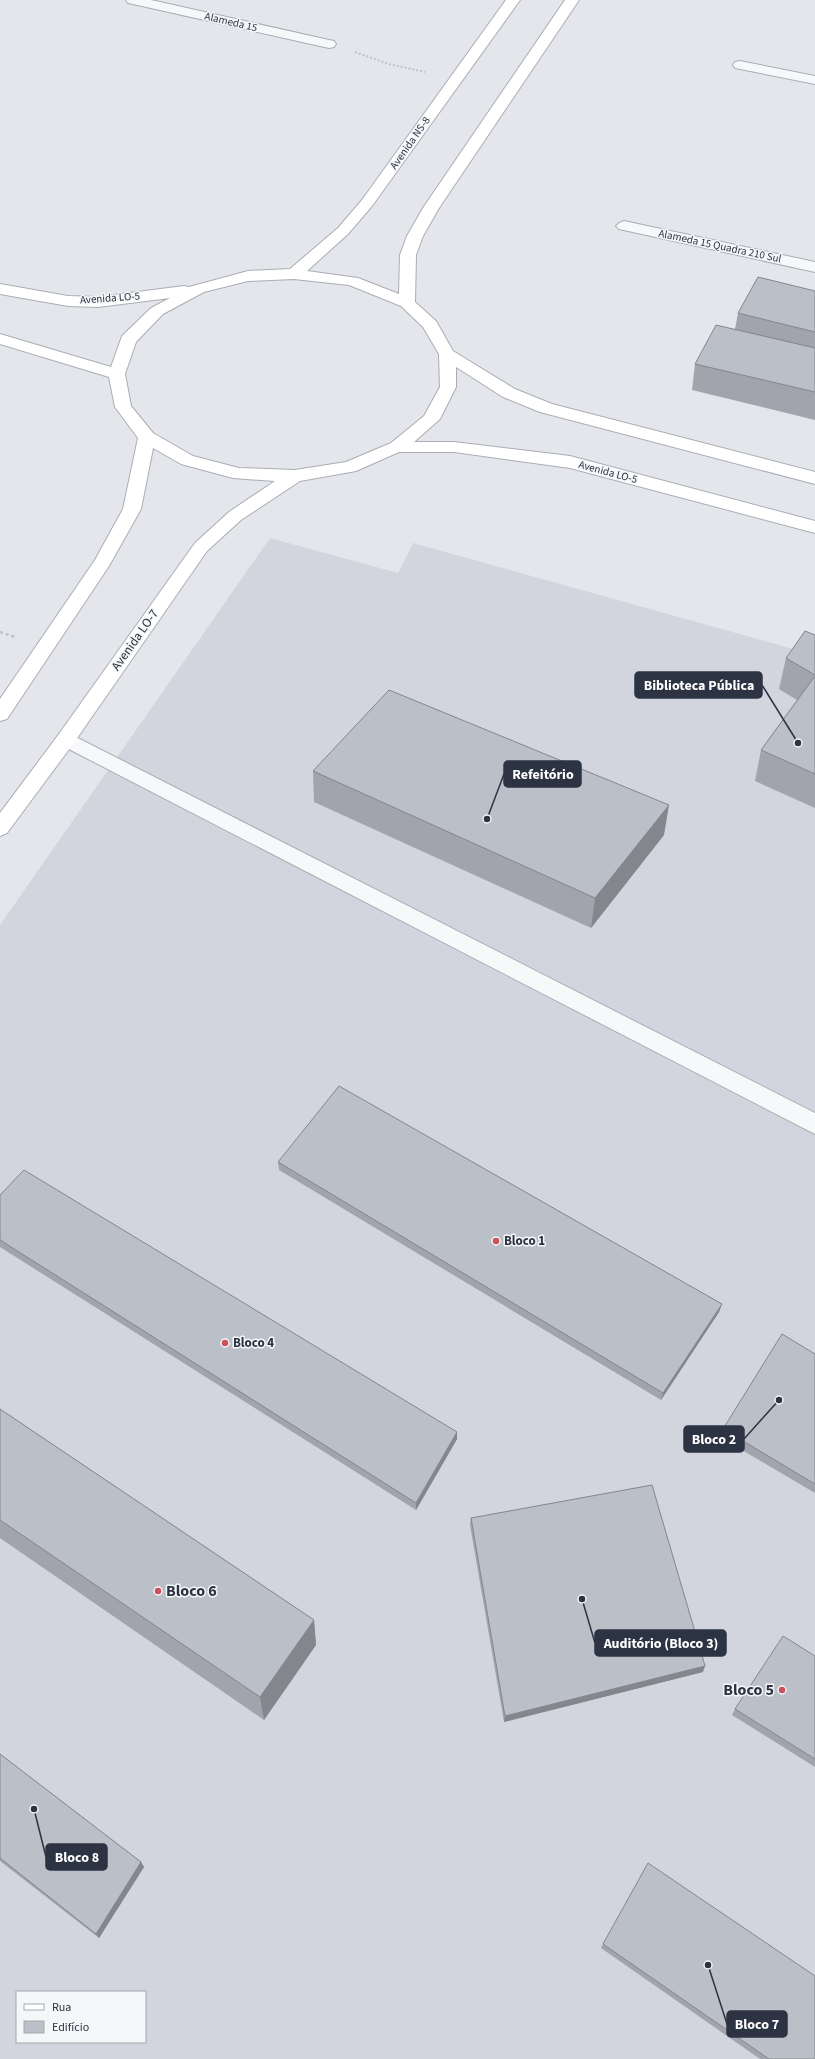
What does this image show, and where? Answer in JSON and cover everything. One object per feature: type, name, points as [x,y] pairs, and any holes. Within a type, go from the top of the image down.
[{"type":"main road","name":"Avenida NS-8","points":[[294,274],[342,231],[367,203],[513,0]]},
{"type":"main road","points":[[407,302],[408,255],[415,236],[431,208],[572,0]]},
{"type":"main road","points":[[294,274],[352,281],[407,302],[430,324],[447,354],[448,387],[431,419],[397,447],[350,467],[295,476],[238,474],[187,460],[147,436],[123,407],[117,374],[128,340],[157,311],[198,289],[248,276],[294,274]]},
{"type":"main road","name":"Avenida LO-5","points":[[0,289],[68,301],[98,302],[198,289]]},
{"type":"main road","points":[[0,339],[117,374]]},
{"type":"main road","points":[[447,354],[509,393],[546,408],[815,478]]},
{"type":"main road","points":[[0,714],[104,562],[132,509],[147,436]]},
{"type":"main road","name":"Avenida LO-5","points":[[397,447],[454,447],[570,462],[815,527]]},
{"type":"main road","name":"Avenida LO-7","points":[[0,828],[66,739],[201,547],[235,516],[295,476]]},
{"type":"street","name":"Alameda 15","points":[[133,0],[329,44]]},
{"type":"street","points":[[740,65],[815,80]]},
{"type":"street","name":"Alameda 15 Quadra 210 Sul","points":[[624,226],[815,267]]},
{"type":"street","points":[[66,739],[815,1124]]},
{"type":"path","points":[[329,44],[389,64],[455,79]]},
{"type":"shaded area","points":[[270,538],[398,573],[413,543],[815,655],[815,2059],[0,2059],[0,925]]},
{"type":"building","points":[[758,277],[815,291],[815,332],[738,313]]},
{"type":"building","points":[[716,325],[815,348],[815,392],[695,364]]},
{"type":"building","points":[[805,631],[815,635],[815,675],[786,658]]},
{"type":"building","points":[[815,676],[815,774],[761,750]]},
{"type":"building","points":[[389,690],[669,805],[595,898],[313,771]]},
{"type":"building","name":"Bloco 1","points":[[339,1086],[722,1304],[663,1393],[278,1162]]},
{"type":"building","name":"Bloco 4","points":[[24,1170],[457,1432],[416,1503],[0,1240],[0,1195]]},
{"type":"building","points":[[782,1334],[815,1354],[815,1484],[723,1429]]},
{"type":"building","name":"Bloco 6","points":[[0,1409],[314,1620],[260,1697],[0,1520]]},
{"type":"building","points":[[652,1485],[705,1666],[505,1716],[471,1518]]},
{"type":"building","name":"Bloco 5","points":[[783,1636],[815,1656],[815,1759],[735,1709]]},
{"type":"building","points":[[0,1754],[141,1862],[96,1934],[0,1858]]},
{"type":"building","points":[[648,1863],[815,1976],[815,2059],[769,2059],[603,1944]]},
{"type":"place","name":"Biblioteca Pública","points":[[798,743]]},
{"type":"place","name":"Refeitório","points":[[487,819]]},
{"type":"place","name":"Bloco 1","points":[[496,1241]]},
{"type":"place","name":"Bloco 4","points":[[225,1343]]},
{"type":"place","name":"Bloco 2","points":[[779,1400]]},
{"type":"place","name":"Bloco 6","points":[[158,1591]]},
{"type":"place","name":"Auditório (Bloco 3)","points":[[582,1599]]},
{"type":"place","name":"Bloco 5","points":[[782,1690]]},
{"type":"place","name":"Bloco 8","points":[[34,1809]]},
{"type":"place","name":"Bloco 7","points":[[708,1965]]}]
